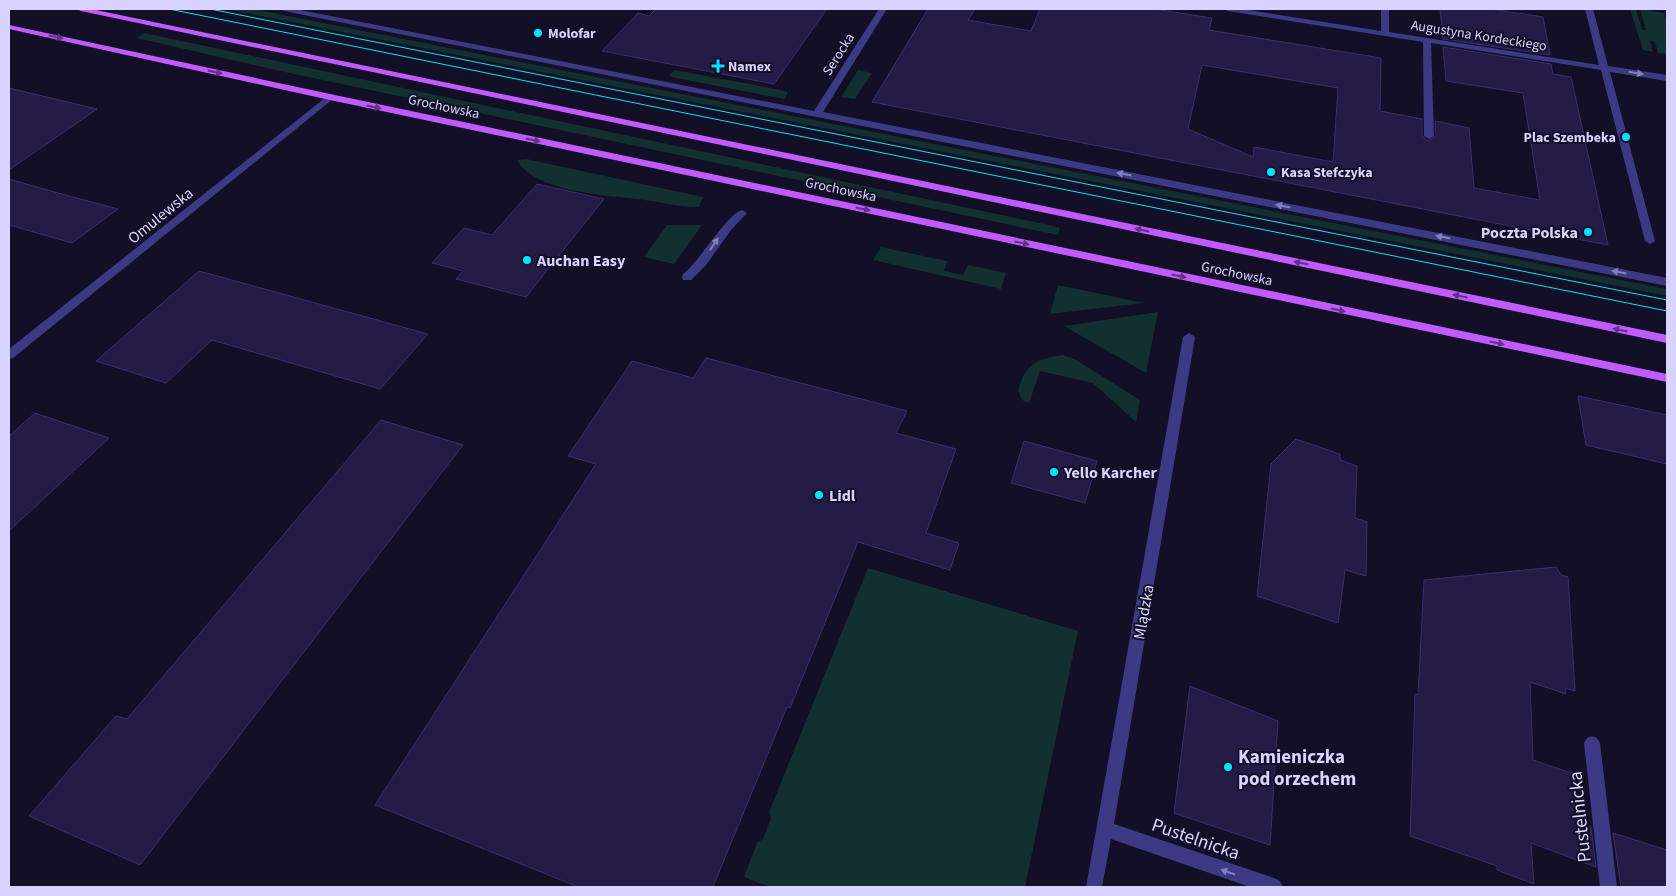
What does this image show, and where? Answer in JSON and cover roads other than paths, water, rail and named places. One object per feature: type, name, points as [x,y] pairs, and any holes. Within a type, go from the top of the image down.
[{"type":"main road","name":"Grochowska","points":[[81,9],[1667,339]]},
{"type":"main road","name":"Grochowska","points":[[9,27],[330,98],[1667,378]]},
{"type":"street","points":[[284,9],[1667,282]]},
{"type":"street","name":"Serocka","points":[[816,114],[883,9]]},
{"type":"street","name":"Augustyna Kordeckiego","points":[[1228,9],[1667,78]]},
{"type":"street","points":[[1385,9],[1385,34]]},
{"type":"street","points":[[1589,9],[1650,241]]},
{"type":"street","points":[[1426,40],[1430,136]]},
{"type":"street","name":"Omulewska","points":[[9,355],[330,98]]},
{"type":"street","points":[[688,277],[697,270],[728,225],[742,212]]},
{"type":"street","name":"Mlądzka","points":[[1094,887],[1146,599],[1165,470],[1189,337]]},
{"type":"street","name":"Pustelnicka","points":[[1592,743],[1609,887]]},
{"type":"street","name":"Pustelnicka","points":[[1104,829],[1274,887]]},
{"type":"tram line","points":[[169,9],[1667,311]]},
{"type":"tram line","points":[[210,9],[1667,300]]},
{"type":"place","name":"Molofar","points":[[538,33]]},
{"type":"place","name":"Namex","points":[[718,66]]},
{"type":"place","name":"Plac Szembeka","points":[[1626,137]]},
{"type":"place","name":"Kasa Stefczyka","points":[[1271,172]]},
{"type":"place","name":"Poczta Polska","points":[[1588,232]]},
{"type":"place","name":"Auchan Easy","points":[[527,260]]},
{"type":"place","name":"Yello Karcher","points":[[1054,472]]},
{"type":"place","name":"Lidl","points":[[819,495]]},
{"type":"place","name":"Kamieniczka pod orzechem","points":[[1228,767]]}]
